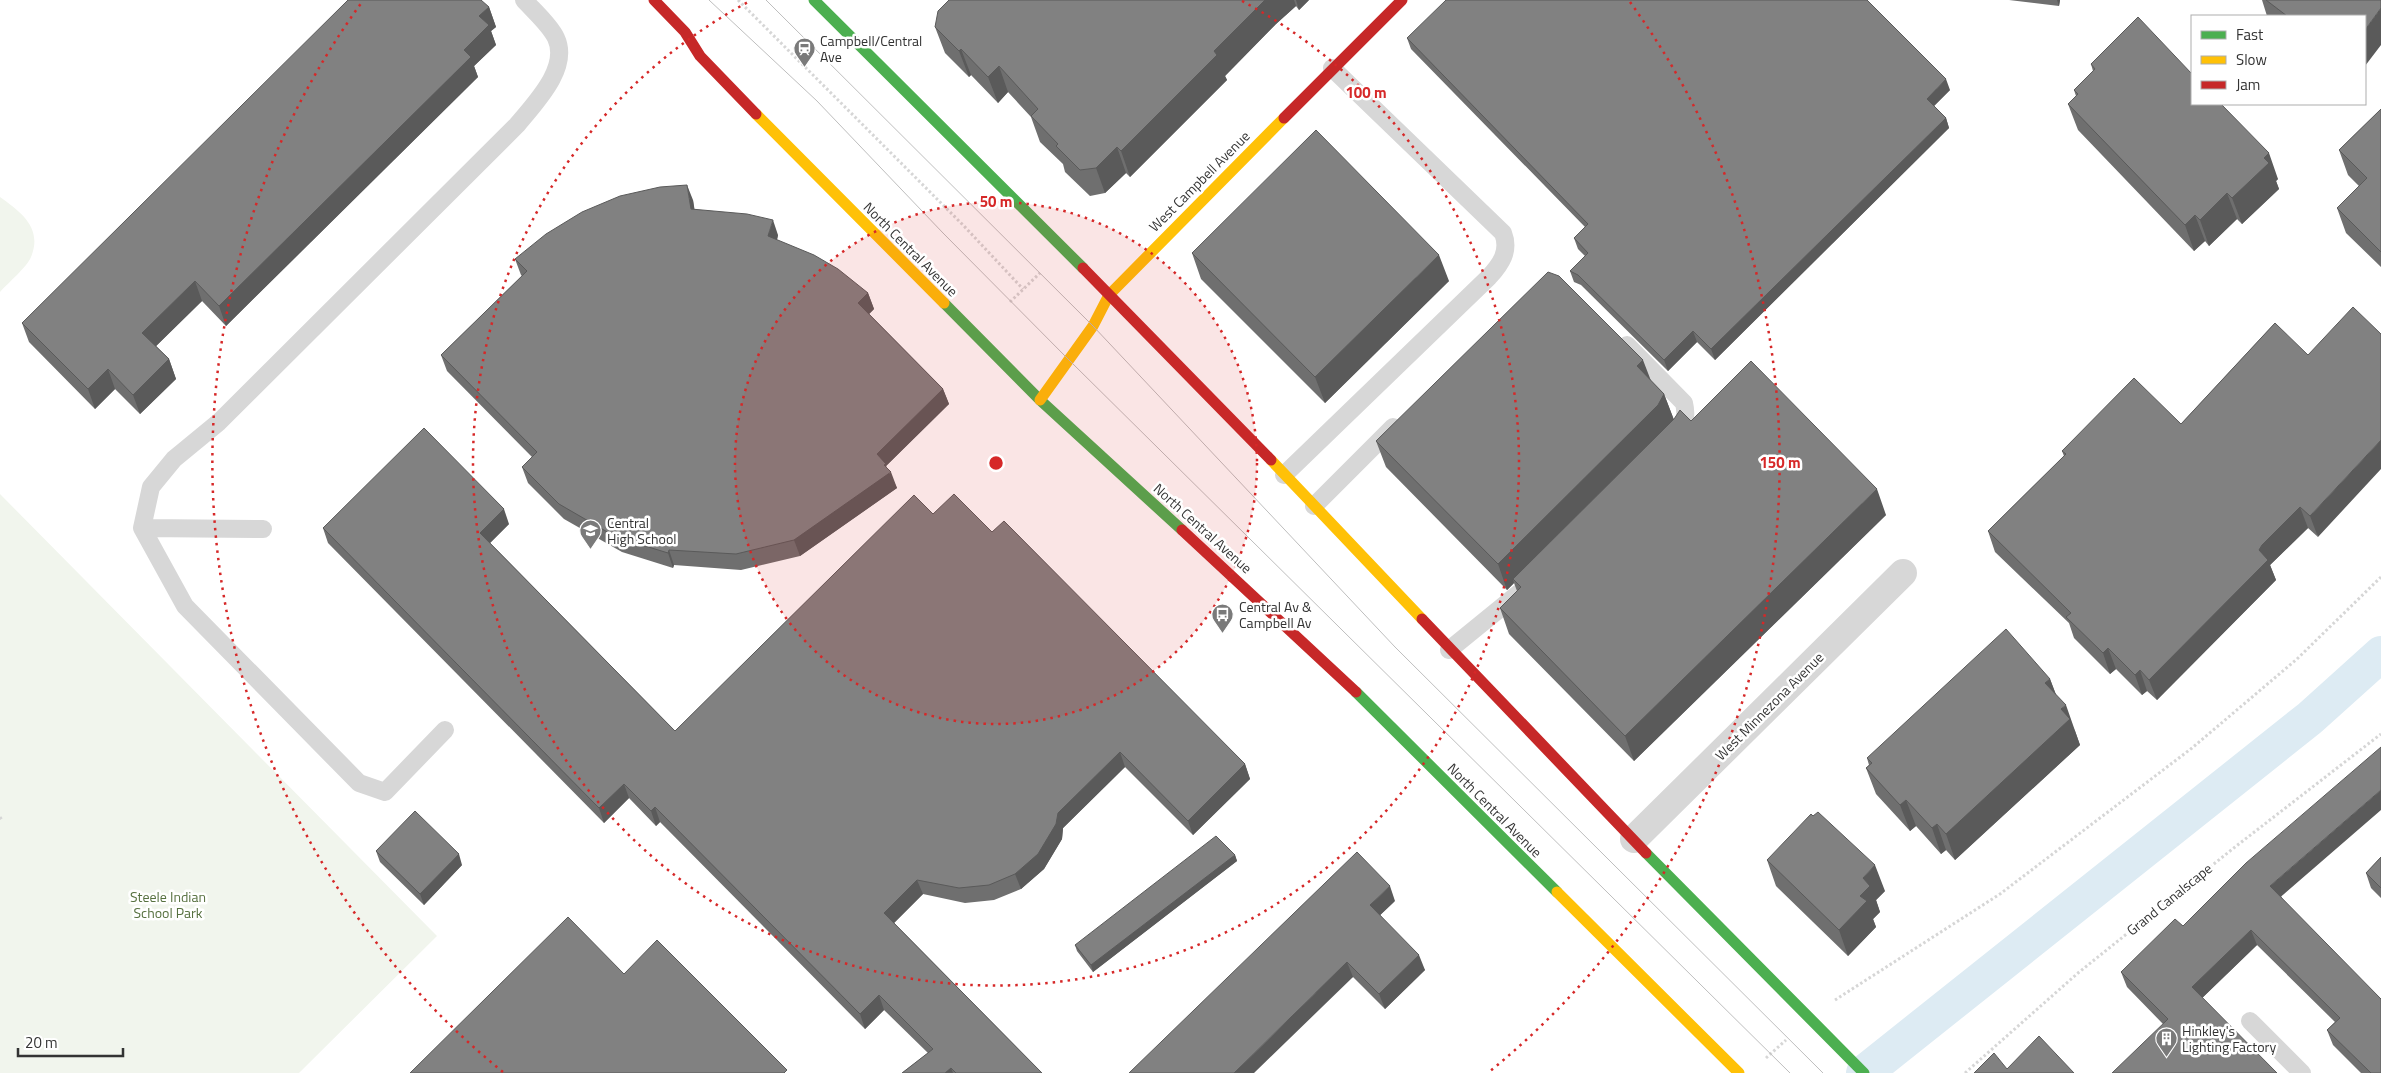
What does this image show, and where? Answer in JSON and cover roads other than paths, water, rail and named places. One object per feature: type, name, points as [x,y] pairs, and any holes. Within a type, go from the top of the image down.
[{"type":"main road","name":"North Central Avenue","points":[[654,0],[684,32],[700,56],[1040,400],[1328,664],[1739,1073]]},
{"type":"main road","points":[[814,0],[1109,295],[1314,506],[1449,650],[1864,1073]]},
{"type":"main road","name":"West Campbell Avenue","points":[[1040,400],[1088,333],[1109,295],[1332,68],[1402,0]]},
{"type":"street","name":"West Minnezona Avenue","points":[[1634,839],[1903,573]]},
{"type":"lane","points":[[445,730],[385,792],[359,783],[185,606],[142,528],[151,487],[174,459],[226,416],[517,125],[538,100],[554,74],[561,52],[556,37],[524,0]]},
{"type":"lane","points":[[1284,475],[1490,278],[1499,267],[1505,253],[1506,242],[1503,233],[1332,68]]},
{"type":"lane","points":[[1615,334],[1684,403],[1686,414],[1684,426],[1669,445]]},
{"type":"lane","points":[[1314,506],[1404,416]]},
{"type":"lane","points":[[142,528],[263,529]]},
{"type":"lane","points":[[1449,650],[1515,597],[1534,578]]},
{"type":"lane","points":[[2250,1021],[2302,1073]]},
{"type":"waterway","points":[[1864,1073],[2310,718],[2381,654]]},
{"type":"tram line","points":[[709,0],[817,101],[943,233],[1070,361],[1790,1073]]},
{"type":"tram line","points":[[766,0],[1093,326],[1395,647],[1823,1073]]},
{"type":"place","name":"Campbell/Central Ave","points":[[804,67]]},
{"type":"place","name":"Central High School","points":[[591,549]]},
{"type":"place","name":"Central Av & Campbell Av","points":[[1223,633]]},
{"type":"place","name":"Hinkley's Lighting Factory","points":[[2166,1057]]},
{"type":"park label","name":"Steele Indian School Park","points":[[168,904]]}]
